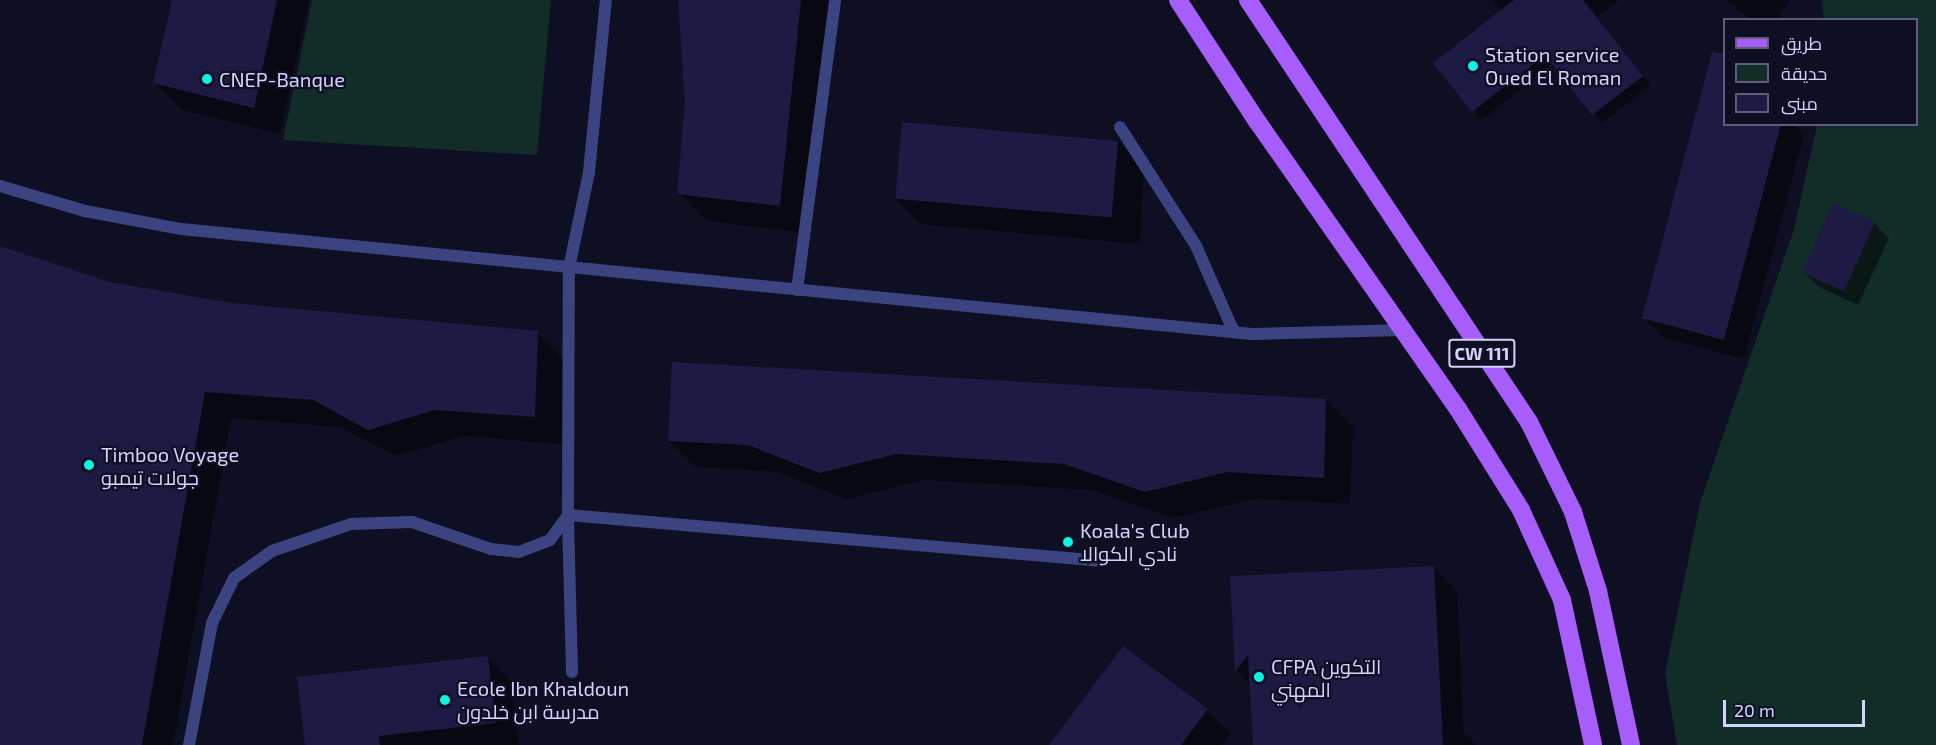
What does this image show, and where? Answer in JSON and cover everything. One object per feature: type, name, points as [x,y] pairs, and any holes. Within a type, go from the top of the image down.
[{"type":"main road","points":[[1178,0],[1400,330],[1458,409],[1521,510],[1562,600],[1593,745]]},
{"type":"main road","name":"CW 111","points":[[1248,0],[1529,422],[1573,512],[1598,591],[1631,745]]},
{"type":"street","points":[[572,672],[568,515],[569,268],[588,172],[606,0]]},
{"type":"street","points":[[797,290],[835,0]]},
{"type":"street","points":[[1120,127],[1185,225],[1234,332]]},
{"type":"street","points":[[0,186],[85,211],[180,229],[1234,332],[1400,330]]},
{"type":"street","points":[[568,515],[1102,561]]},
{"type":"street","points":[[189,745],[212,622],[234,578],[272,551],[351,524],[412,522],[491,549],[519,552],[550,540],[568,515]]},
{"type":"green space","points":[[312,0],[551,0],[537,155],[283,140]]},
{"type":"green space","points":[[1822,0],[1936,0],[1936,745],[1677,745],[1665,673],[1700,503],[1794,229],[1817,126],[1918,126],[1918,18],[1824,18]]},
{"type":"building","points":[[172,0],[277,0],[254,108],[153,83]]},
{"type":"building","points":[[678,0],[801,0],[780,206],[677,194],[685,103]]},
{"type":"building","points":[[1514,0],[1583,0],[1643,76],[1592,115],[1545,55],[1472,112],[1433,63]]},
{"type":"building","points":[[1712,52],[1723,54],[1723,126],[1780,126],[1724,340],[1642,318]]},
{"type":"building","points":[[902,122],[1118,141],[1111,218],[895,199]]},
{"type":"building","points":[[1833,203],[1875,222],[1844,291],[1802,272]]},
{"type":"building","points":[[0,246],[110,282],[231,303],[538,331],[535,417],[435,410],[368,430],[313,400],[205,392],[142,745],[0,745]]},
{"type":"building","points":[[672,362],[1326,399],[1324,478],[1227,472],[1145,492],[1064,464],[896,454],[819,473],[748,445],[668,441]]},
{"type":"building","points":[[1434,566],[1443,745],[1253,745],[1248,655],[1235,672],[1230,576]]},
{"type":"building","points":[[1123,646],[1208,709],[1181,745],[1049,745]]},
{"type":"building","points":[[488,656],[496,723],[379,736],[380,745],[305,745],[297,677]]},
{"type":"place","name":"Station service Oued El Roman","points":[[1473,66]]},
{"type":"place","name":"CNEP-Banque","points":[[207,79]]},
{"type":"place","name":"Timboo Voyage جولات تيمبو","points":[[89,465]]},
{"type":"place","name":"Koala's Club نادي الكوالا","points":[[1068,542]]},
{"type":"place","name":"CFPA التكوين المهني","points":[[1259,677]]},
{"type":"place","name":"Ecole Ibn Khaldoun مدرسة ابن خلدون","points":[[445,700]]}]
